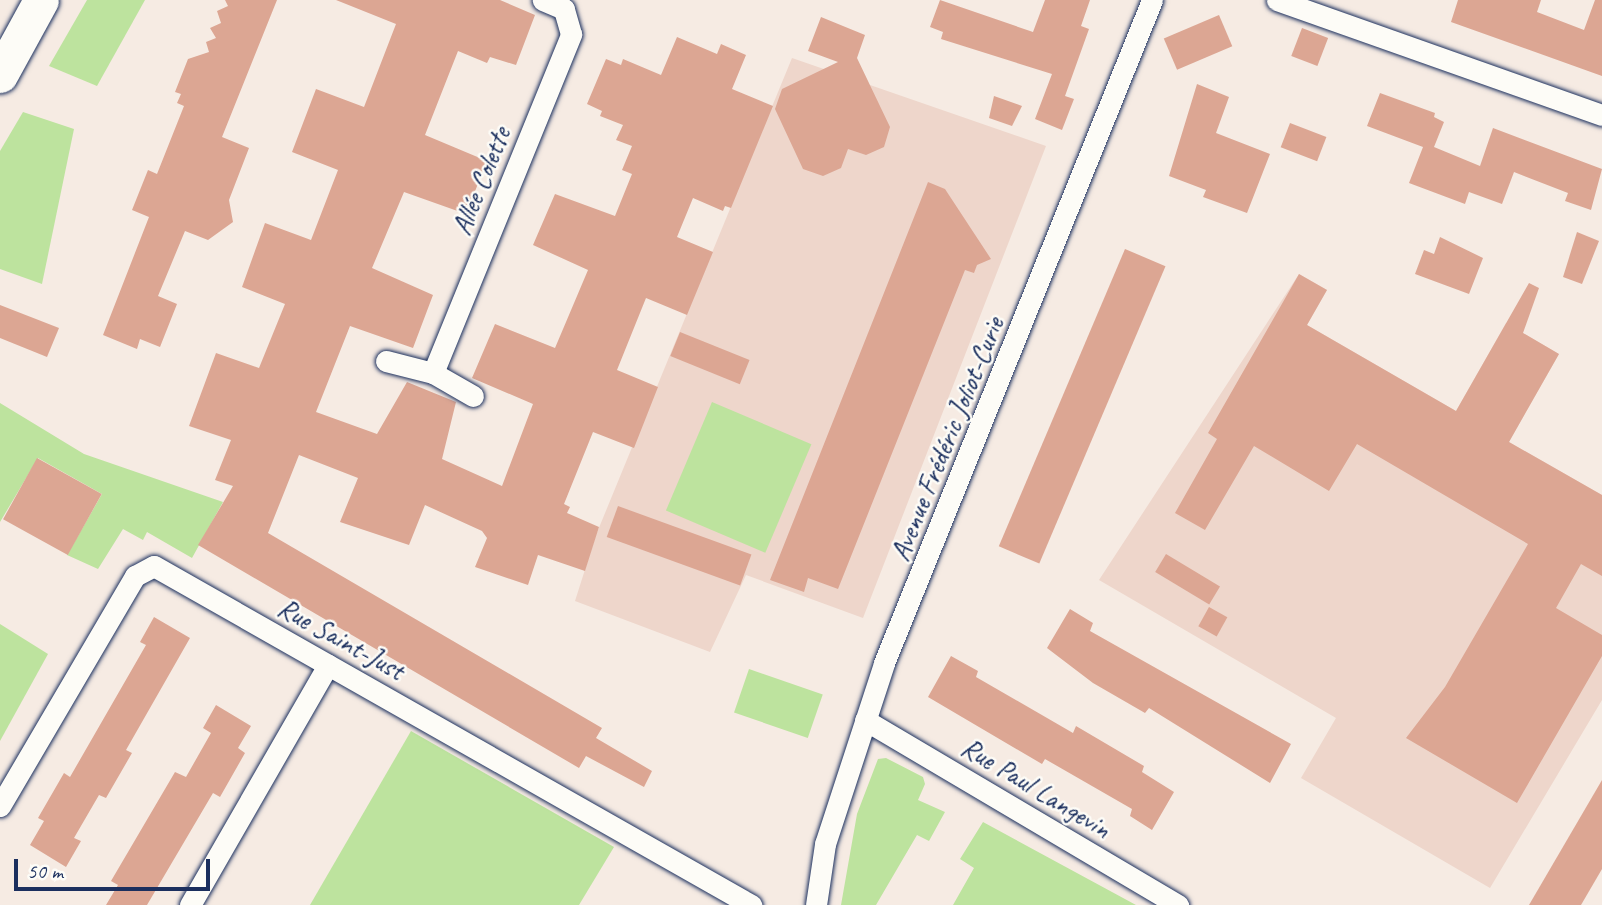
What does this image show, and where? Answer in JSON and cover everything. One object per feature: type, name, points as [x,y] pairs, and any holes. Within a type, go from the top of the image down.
[{"type":"main road","points":[[0,75],[41,0]]},
{"type":"street","name":"Allée Colette","points":[[433,373],[571,34],[564,9],[543,0]]},
{"type":"street","name":"Avenue Frédéric Joliot-Curie","points":[[816,905],[825,844],[865,720],[1153,0]]},
{"type":"street","points":[[1278,0],[1602,115]]},
{"type":"street","points":[[386,361],[433,373],[473,396]]},
{"type":"street","name":"Rue Saint-Just","points":[[0,806],[135,576],[153,566],[751,905]]},
{"type":"street","points":[[190,905],[328,665]]},
{"type":"street","name":"Rue Paul Langevin","points":[[865,720],[1178,905]]},
{"type":"shaded area","points":[[792,58],[1046,146],[863,618],[746,575],[710,652],[575,601],[596,535]]},
{"type":"shaded area","points":[[1299,274],[1327,290],[1307,325],[1456,411],[1506,323],[1559,354],[1509,442],[1602,495],[1602,700],[1490,888],[1301,778],[1336,718],[1099,580]]},
{"type":"green space","points":[[87,0],[145,0],[97,86],[49,66]]},
{"type":"green space","points":[[23,112],[74,129],[42,284],[0,269],[0,151]]},
{"type":"green space","points":[[712,402],[811,444],[765,553],[666,511]]},
{"type":"green space","points":[[0,403],[84,454],[223,502],[192,558],[147,532],[143,540],[123,529],[98,569],[67,555],[102,494],[38,458],[0,522]]},
{"type":"green space","points":[[0,624],[48,654],[0,741]]},
{"type":"green space","points":[[749,669],[823,694],[808,738],[734,712]]},
{"type":"green space","points":[[411,731],[614,847],[579,905],[310,905]]},
{"type":"green space","points":[[886,758],[923,777],[925,784],[918,800],[945,812],[929,841],[917,835],[876,905],[841,905],[857,814],[878,759]]},
{"type":"green space","points":[[983,822],[1136,905],[953,905],[974,868],[960,859]]},
{"type":"building","points":[[225,0],[277,0],[222,137],[249,148],[229,200],[233,222],[208,240],[185,231],[158,296],[177,304],[160,347],[140,339],[137,349],[103,335],[149,217],[132,210],[148,170],[157,174],[184,106],[177,103],[181,94],[175,92],[188,59],[209,52],[206,42],[216,38],[210,28],[221,23],[217,11],[228,6]]},
{"type":"building","points":[[336,0],[500,0],[535,15],[516,65],[490,57],[487,63],[458,51],[425,135],[487,161],[466,214],[404,192],[372,268],[433,295],[413,348],[350,326],[316,412],[377,434],[407,382],[456,402],[442,459],[502,486],[533,404],[472,378],[495,324],[555,348],[588,270],[533,245],[555,194],[615,216],[632,174],[622,170],[632,146],[616,140],[623,125],[600,116],[602,111],[587,104],[606,59],[621,65],[623,59],[661,75],[677,37],[717,54],[721,44],[746,55],[732,89],[773,106],[731,208],[725,206],[723,211],[693,198],[677,237],[713,252],[687,315],[646,298],[617,370],[658,387],[634,448],[593,432],[564,504],[570,507],[567,513],[599,527],[585,571],[538,555],[528,585],[475,567],[487,538],[482,531],[425,505],[409,545],[340,522],[358,478],[299,455],[268,533],[602,728],[596,738],[652,771],[644,787],[586,756],[579,768],[198,545],[233,486],[215,480],[231,440],[189,426],[216,353],[259,368],[285,304],[242,287],[265,223],[311,240],[338,170],[292,152],[316,89],[364,107],[396,24]]},
{"type":"building","points":[[940,0],[1033,32],[1045,0],[1090,0],[1081,26],[1089,29],[1065,96],[1074,99],[1062,130],[1035,119],[1052,74],[941,39],[943,32],[930,27]]},
{"type":"building","points":[[1458,0],[1541,0],[1537,12],[1584,30],[1595,0],[1602,0],[1602,76],[1451,22]]},
{"type":"building","points":[[1219,15],[1232,46],[1177,70],[1164,38]]},
{"type":"building","points":[[821,17],[865,35],[857,58],[890,127],[884,147],[866,155],[848,149],[841,168],[823,176],[803,169],[775,109],[782,89],[838,62],[808,51]]},
{"type":"building","points":[[1302,28],[1328,38],[1317,66],[1291,56]]},
{"type":"building","points":[[1197,84],[1229,97],[1216,133],[1270,154],[1247,213],[1203,197],[1206,190],[1169,176]]},
{"type":"building","points":[[1380,93],[1435,113],[1434,117],[1444,122],[1434,147],[1480,166],[1493,128],[1602,169],[1591,210],[1565,201],[1568,193],[1514,172],[1502,204],[1469,192],[1465,204],[1409,183],[1423,147],[1367,126]]},
{"type":"building","points":[[994,96],[1022,106],[1012,126],[989,118]]},
{"type":"building","points":[[1290,123],[1326,137],[1317,161],[1281,147]]},
{"type":"building","points":[[928,182],[945,189],[991,259],[977,265],[974,273],[965,270],[838,589],[808,578],[804,592],[770,580]]},
{"type":"building","points":[[1577,232],[1599,241],[1582,284],[1563,277]]},
{"type":"building","points":[[1440,237],[1483,258],[1469,294],[1415,274],[1424,250],[1434,254]]},
{"type":"building","points":[[1125,249],[1166,266],[1039,564],[999,546]]},
{"type":"building","points":[[1299,274],[1327,290],[1307,325],[1456,411],[1529,283],[1539,288],[1523,333],[1559,354],[1509,442],[1602,495],[1602,576],[1581,564],[1556,608],[1602,635],[1602,656],[1517,803],[1406,738],[1445,687],[1528,544],[1357,444],[1329,491],[1254,446],[1205,530],[1175,513],[1217,439],[1208,433]]},
{"type":"building","points":[[0,305],[59,328],[47,357],[0,338]]},
{"type":"building","points":[[680,332],[750,360],[740,384],[670,356]]},
{"type":"building","points":[[37,458],[102,494],[68,555],[3,519]]},
{"type":"building","points":[[618,506],[751,555],[740,586],[607,537]]},
{"type":"building","points":[[1166,554],[1220,586],[1209,604],[1155,572]]},
{"type":"building","points":[[1209,607],[1227,617],[1217,636],[1198,626]]},
{"type":"building","points":[[1070,609],[1093,623],[1090,631],[1291,744],[1270,783],[1149,708],[1145,713],[1093,683],[1047,648]]},
{"type":"building","points":[[154,617],[190,638],[126,750],[132,753],[106,798],[99,795],[74,838],[81,841],[66,867],[30,845],[44,821],[38,818],[64,773],[70,777],[146,645],[140,642]]},
{"type":"building","points":[[951,656],[978,671],[976,677],[1073,733],[1076,726],[1144,766],[1142,772],[1174,792],[1152,830],[1130,816],[1132,809],[1045,759],[1042,764],[928,697]]},
{"type":"building","points":[[216,705],[251,726],[238,748],[245,753],[220,797],[213,793],[147,905],[106,905],[118,885],[111,881],[175,772],[186,777],[211,733],[203,728]]},
{"type":"building","points":[[1602,780],[1602,869],[1581,905],[1529,905]]}]
